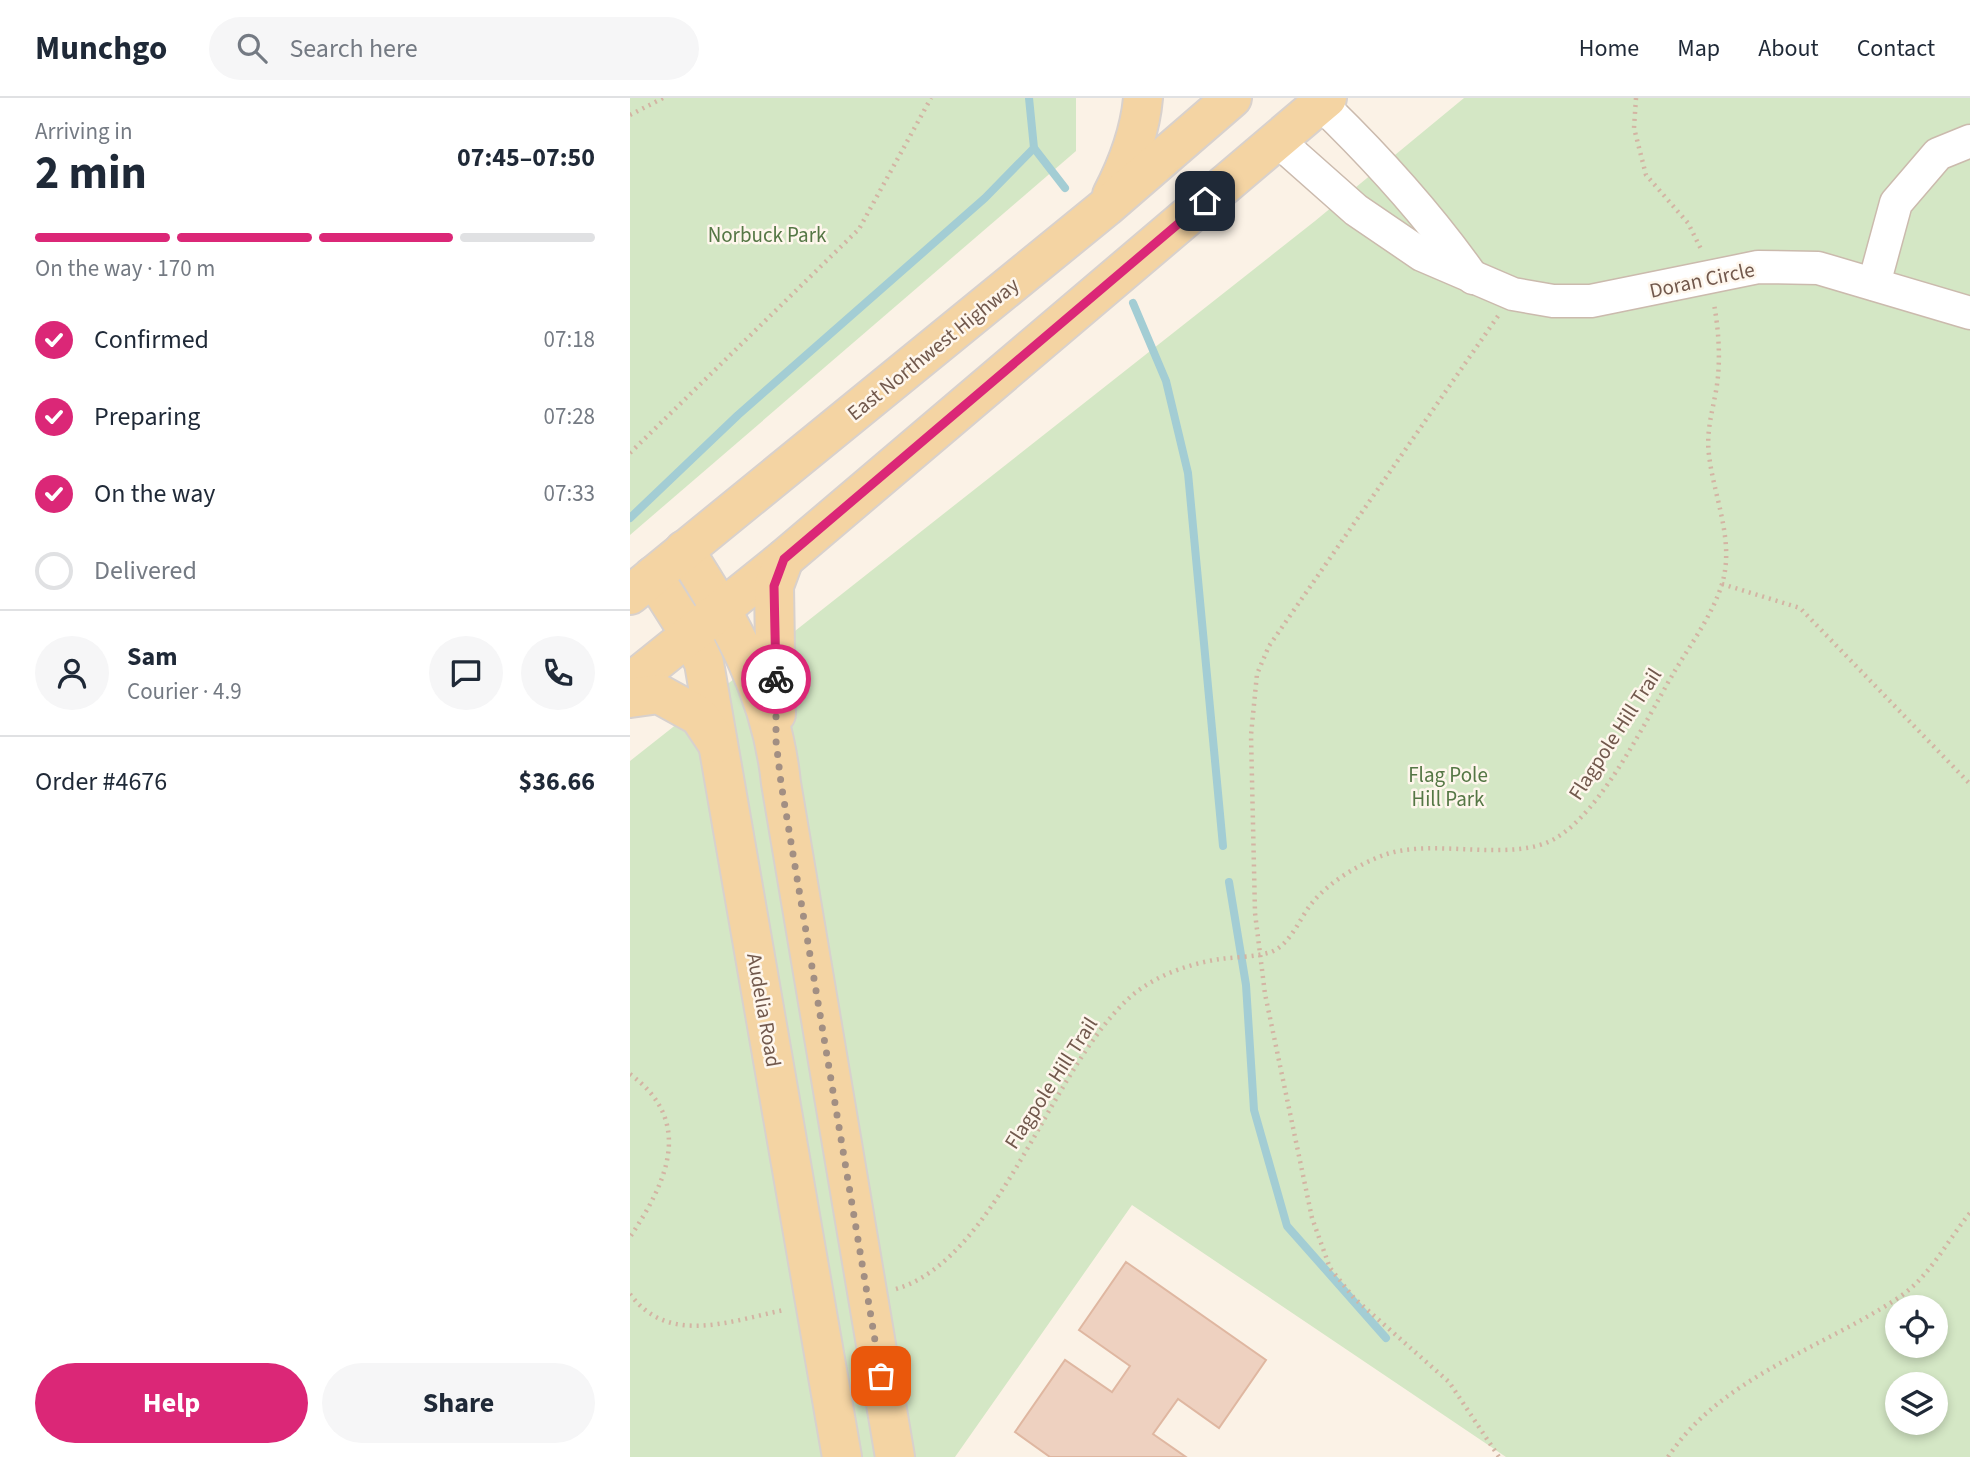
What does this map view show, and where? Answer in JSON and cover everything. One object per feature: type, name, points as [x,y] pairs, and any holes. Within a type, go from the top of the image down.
[{"type":"main road","points":[[1106,207],[1126,167],[1141,121],[1143,98]]},
{"type":"main road","points":[[1235,98],[1277,140]]},
{"type":"main road","name":"East Northwest Highway","points":[[641,585],[1106,207],[1235,98]]},
{"type":"main road","points":[[630,683],[784,559],[1321,100]]},
{"type":"main road","points":[[684,550],[723,610],[764,702],[776,741]]},
{"type":"main road","points":[[784,559],[774,586],[776,741],[781,783],[895,1457]]},
{"type":"main road","name":"Audelia Road","points":[[641,585],[691,636],[704,663],[842,1457]]},
{"type":"main road","points":[[630,698],[659,694],[699,716],[717,743]]},
{"type":"street","points":[[1321,100],[1439,229],[1474,279]]},
{"type":"street","name":"Doran Circle","points":[[1277,140],[1356,210],[1422,255],[1513,294],[1553,301],[1591,300],[1710,279],[1758,267],[1818,268],[1970,313]]},
{"type":"street","points":[[1874,284],[1896,203],[1938,154],[1970,141]]},
{"type":"path","points":[[630,115],[663,98]]},
{"type":"path","points":[[630,453],[859,229],[931,98]]},
{"type":"path","name":"Flagpole Hill Trail","points":[[886,1292],[926,1277],[963,1244],[989,1211],[1090,1045],[1128,999],[1157,979],[1186,967],[1259,954],[1284,944],[1311,903],[1329,885],[1384,855],[1417,848],[1528,847],[1553,841],[1570,828],[1600,794],[1706,618],[1722,584],[1726,559],[1724,532],[1708,451],[1719,353],[1710,279],[1704,255],[1688,223],[1646,175],[1634,128],[1636,98]]},
{"type":"path","points":[[1499,1457],[1449,1382],[1354,1298],[1331,1268],[1312,1218],[1259,954],[1255,913],[1251,735],[1257,674],[1269,646],[1513,294]]},
{"type":"path","points":[[1722,584],[1800,608],[1970,784]]},
{"type":"path","points":[[630,1074],[661,1107],[669,1141],[663,1180],[630,1237]]},
{"type":"path","points":[[1668,1457],[1679,1441],[1717,1402],[1900,1297],[1931,1267],[1970,1213]]},
{"type":"path","points":[[630,1294],[649,1314],[679,1326],[700,1326],[788,1310]]},
{"type":"green space","name":"Norbuck Park","points":[[630,98],[1076,98],[1076,151],[630,535]]},
{"type":"green space","name":"Flag Pole Hill Park","points":[[1464,98],[1970,98],[1970,1457],[1506,1457],[1132,1205],[955,1457],[630,1457],[630,761],[1315,221]]},
{"type":"building","points":[[1126,1262],[1266,1360],[1219,1428],[1178,1399],[1153,1434],[1186,1457],[1050,1457],[1015,1432],[1065,1360],[1112,1392],[1130,1366],[1079,1330]]},
{"type":"waterway","points":[[1029,98],[1034,148],[1065,188]]},
{"type":"waterway","points":[[630,518],[738,415],[985,198],[1034,148]]},
{"type":"waterway","points":[[1133,303],[1166,381],[1188,473],[1223,846]]},
{"type":"waterway","points":[[1229,882],[1246,985],[1254,1110],[1287,1226],[1386,1338]]},
{"type":"way so far","points":[[776,679],[776,741],[781,783],[881,1376]]},
{"type":"route","points":[[776,679],[774,586],[784,559],[1205,201]]}]
